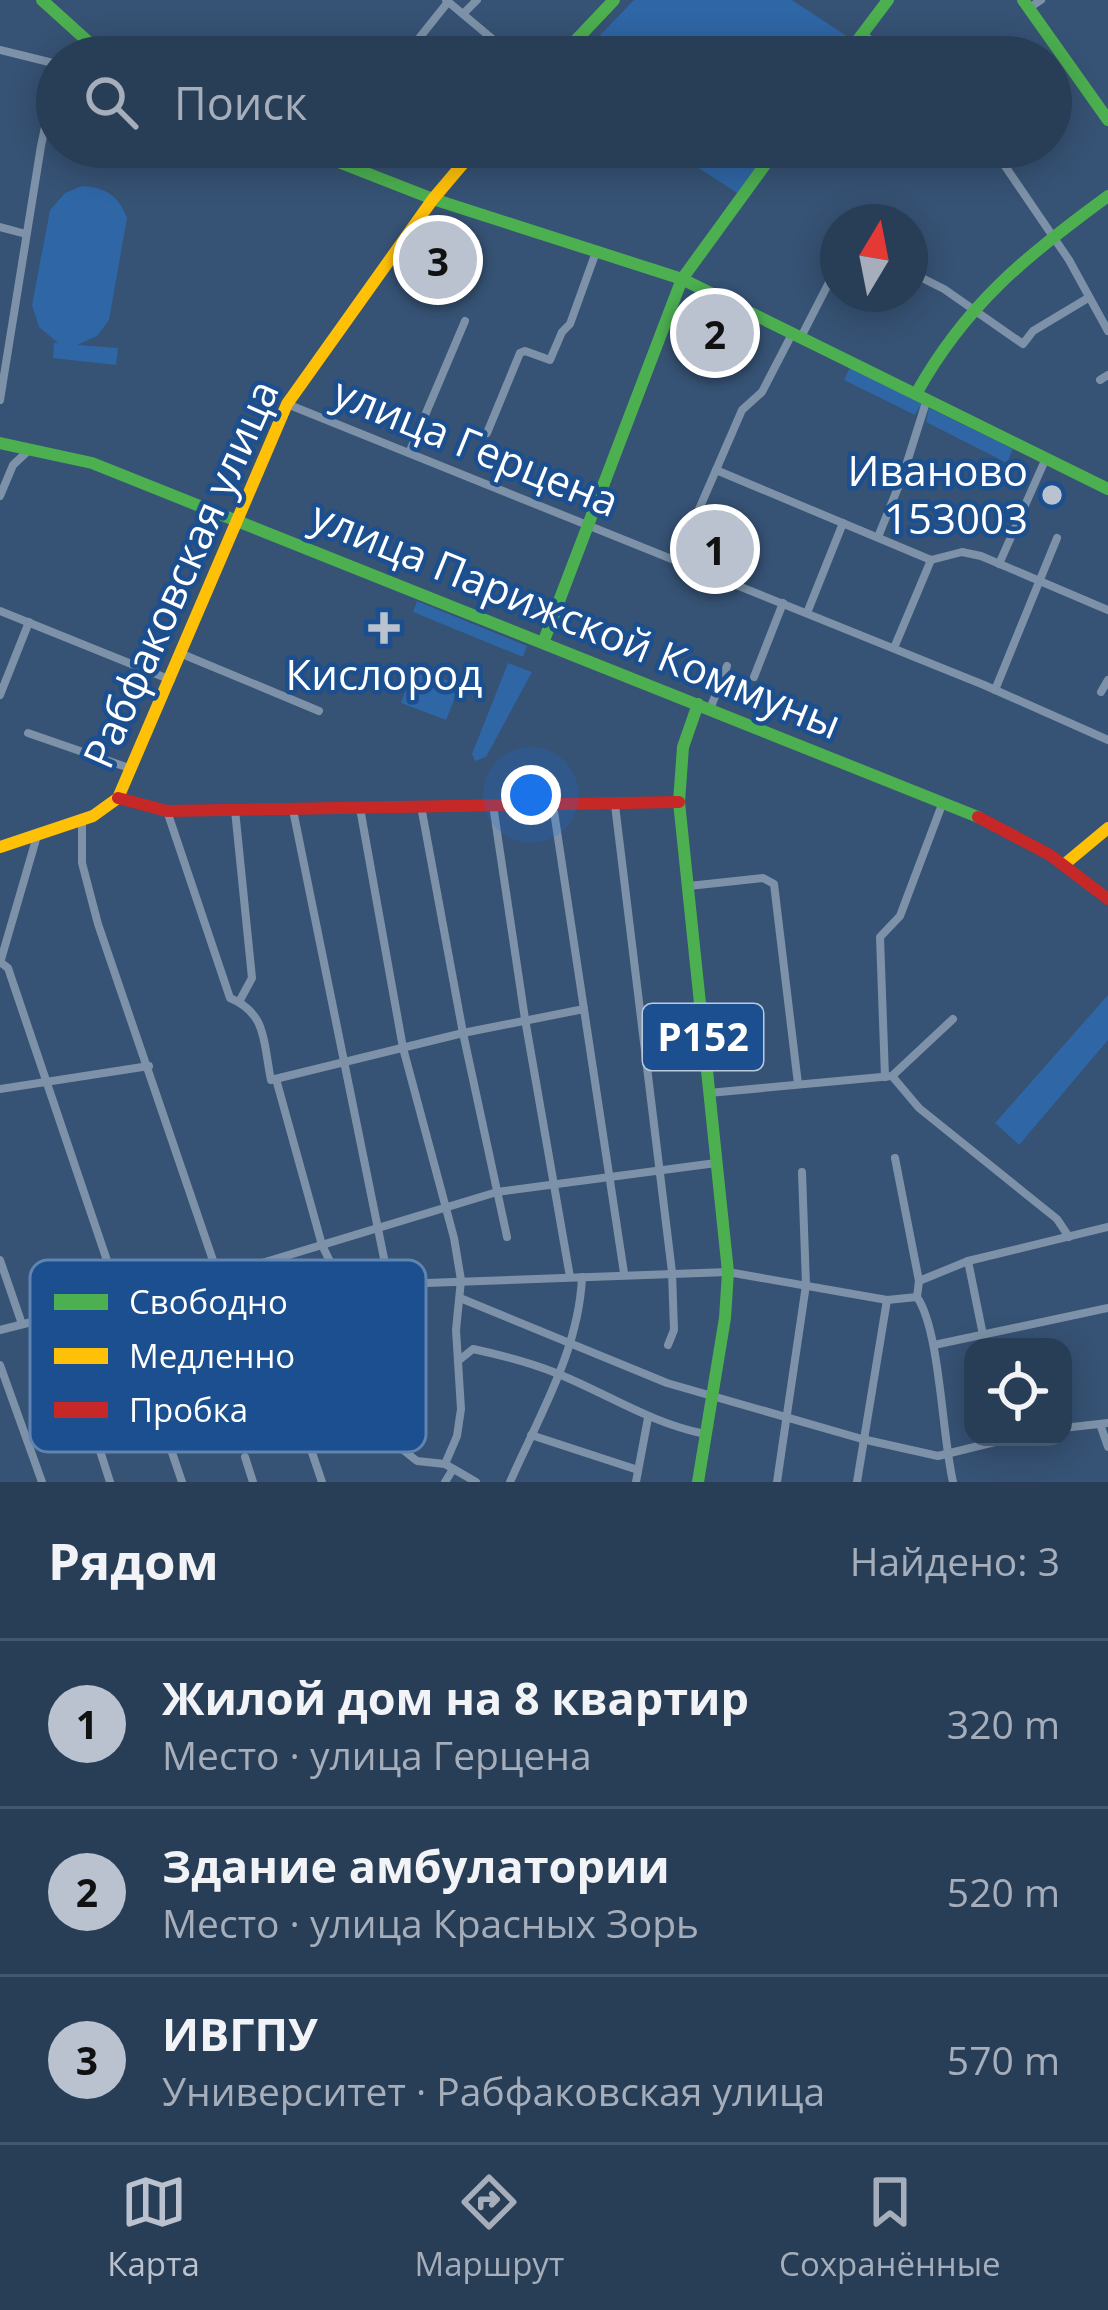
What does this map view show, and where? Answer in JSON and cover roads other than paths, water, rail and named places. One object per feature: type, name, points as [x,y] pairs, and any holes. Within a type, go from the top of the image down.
[{"type":"street","points":[[42,0],[82,36]]},
{"type":"street","points":[[463,14],[477,0]]},
{"type":"street","points":[[580,36],[614,0]]},
{"type":"street","points":[[865,36],[888,0]]},
{"type":"street","points":[[420,36],[447,1],[489,36]]},
{"type":"street","points":[[1031,3],[1053,36]]},
{"type":"street","points":[[0,50],[36,61]]},
{"type":"street","points":[[1072,65],[1108,120]]},
{"type":"street","points":[[0,400],[38,168]]},
{"type":"street","points":[[366,168],[433,199],[682,279],[1108,489]]},
{"type":"street","name":"Рабфаковская улица","points":[[118,798],[287,404],[459,168]]},
{"type":"street","points":[[543,643],[682,279],[763,168]]},
{"type":"street","points":[[1006,168],[1054,237],[1108,331]]},
{"type":"street","points":[[878,538],[939,347],[971,307],[1012,268],[1108,196]]},
{"type":"street","points":[[0,227],[26,234]]},
{"type":"street","points":[[487,433],[520,352],[550,360],[570,324],[596,252]]},
{"type":"street","points":[[928,282],[1023,344],[1034,331],[1088,298]]},
{"type":"street","points":[[677,560],[742,410],[762,392],[820,295]]},
{"type":"street","points":[[409,453],[465,321]]},
{"type":"street","name":"улица Герцена","points":[[287,404],[894,648],[1108,740]]},
{"type":"street","points":[[2,443],[13,465]]},
{"type":"street","name":"улица Парижской Коммуны","points":[[2,443],[92,463],[943,802],[1025,838],[1066,863],[1108,899]]},
{"type":"street","points":[[0,496],[13,465],[29,448]]},
{"type":"street","points":[[999,564],[1046,458]]},
{"type":"street","points":[[716,470],[931,560],[962,552],[1108,610]]},
{"type":"street","points":[[807,613],[843,523]]},
{"type":"street","points":[[994,690],[1057,538]]},
{"type":"street","points":[[894,648],[931,560]]},
{"type":"street","points":[[754,677],[783,603]]},
{"type":"street","points":[[0,611],[171,680]]},
{"type":"street","points":[[0,695],[29,622]]},
{"type":"street","points":[[182,654],[319,711]]},
{"type":"street","points":[[704,706],[727,666]]},
{"type":"street","points":[[1101,692],[1108,680]]},
{"type":"street","name":"Р152","points":[[698,1482],[728,1272],[679,802],[682,747],[704,706]]},
{"type":"street","points":[[28,733],[132,769]]},
{"type":"street","points":[[0,847],[102,812],[118,798],[167,811],[679,802]]},
{"type":"street","points":[[943,802],[900,916],[880,938],[888,1077],[919,1108],[1057,1219],[1069,1237]]},
{"type":"street","points":[[493,805],[570,1277]]},
{"type":"street","points":[[553,805],[624,1273]]},
{"type":"street","points":[[615,805],[672,1272],[674,1330],[668,1345]]},
{"type":"street","points":[[422,806],[463,1033],[507,1237]]},
{"type":"street","points":[[360,808],[403,1048],[461,1280],[457,1362],[461,1409],[445,1482]]},
{"type":"street","points":[[235,810],[252,978],[239,1002]]},
{"type":"street","points":[[293,810],[385,1260]]},
{"type":"street","points":[[167,811],[230,998],[257,1015],[329,1260]]},
{"type":"street","points":[[82,820],[82,863],[98,924],[213,1260]]},
{"type":"street","points":[[1066,863],[1108,827]]},
{"type":"street","points":[[37,835],[0,962],[8,968],[108,1260]]},
{"type":"street","points":[[687,886],[763,878],[774,884],[798,1084]]},
{"type":"street","points":[[273,1080],[584,1009]]},
{"type":"street","points":[[710,1093],[888,1077],[953,1019]]},
{"type":"street","points":[[0,1089],[149,1066]]},
{"type":"street","points":[[895,1158],[920,1281],[917,1297],[934,1345],[953,1482]]},
{"type":"street","points":[[272,1260],[497,1192],[717,1163]]},
{"type":"street","points":[[777,1482],[806,1285],[802,1172]]},
{"type":"street","points":[[920,1281],[968,1261],[1108,1227]]},
{"type":"street","points":[[0,1260],[22,1324]]},
{"type":"street","points":[[968,1261],[983,1335]]},
{"type":"street","points":[[426,1281],[728,1272],[887,1300],[917,1297]]},
{"type":"street","points":[[510,1482],[570,1346],[580,1310],[582,1277]]},
{"type":"street","points":[[460,1298],[570,1346],[712,1397],[938,1456],[978,1446]]},
{"type":"street","points":[[857,1482],[887,1300]]},
{"type":"street","points":[[934,1345],[1108,1308]]},
{"type":"street","points":[[0,1330],[30,1322]]},
{"type":"street","points":[[457,1362],[473,1349],[558,1374],[648,1418],[706,1435]]},
{"type":"street","points":[[0,1364],[30,1448]]},
{"type":"street","points":[[635,1482],[648,1418]]},
{"type":"street","points":[[1072,1427],[1104,1424],[1108,1448]]},
{"type":"street","points":[[530,1436],[638,1471]]},
{"type":"street","points":[[31,1452],[42,1482]]},
{"type":"street","points":[[100,1452],[110,1482]]},
{"type":"street","points":[[172,1452],[182,1482]]},
{"type":"street","points":[[312,1452],[322,1482]]},
{"type":"street","points":[[406,1452],[417,1461],[449,1466],[476,1482]]},
{"type":"street","points":[[245,1457],[253,1482]]},
{"type":"place","name":"ИВГПУ","points":[[438,260]]},
{"type":"place","name":"Здание амбулатории","points":[[715,333]]},
{"type":"place","name":"Иваново 153003","points":[[1052,495]]},
{"type":"place","name":"Жилой дом на 8 квартир","points":[[715,549]]},
{"type":"place","name":"Кислород","points":[[384,628]]}]
